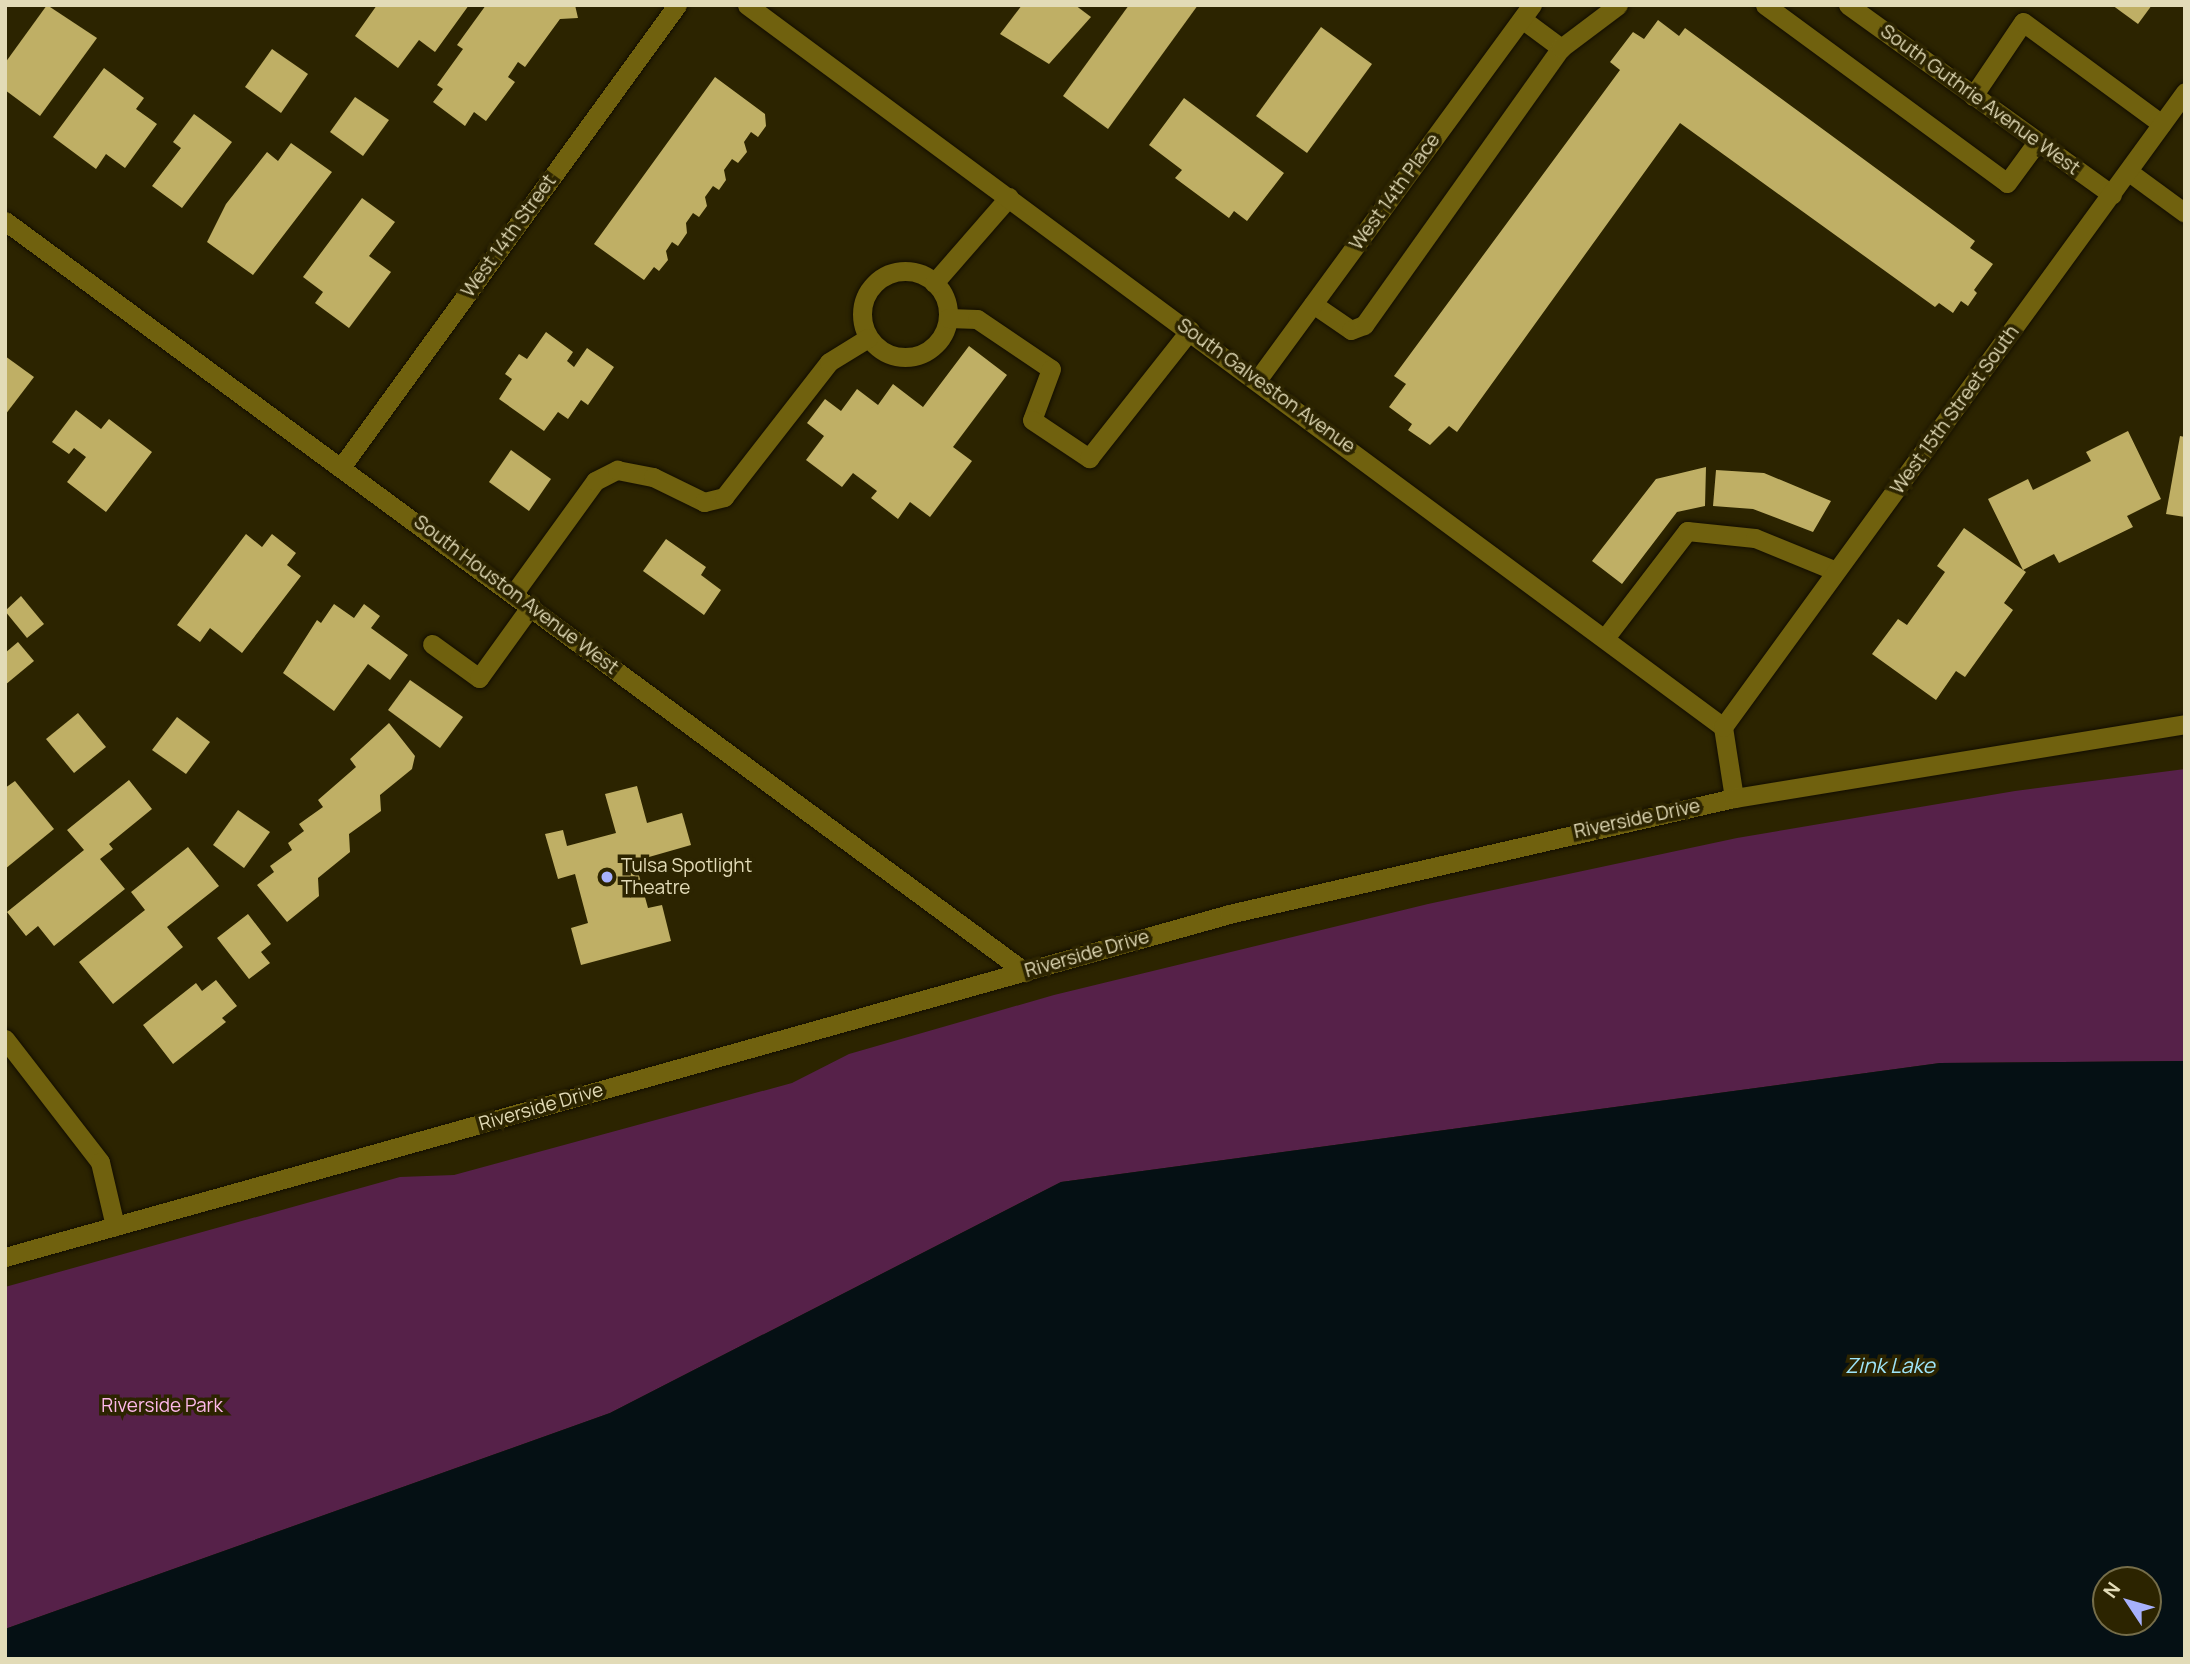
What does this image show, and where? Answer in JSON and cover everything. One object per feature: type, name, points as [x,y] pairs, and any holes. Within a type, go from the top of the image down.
[{"type":"street","name":"West 14th Street","points":[[342,466],[677,5]]},
{"type":"street","name":"South Galveston Avenue","points":[[747,5],[1258,379],[1723,727]]},
{"type":"street","points":[[1313,304],[1351,330],[1364,325],[1561,48],[1618,5]]},
{"type":"street","points":[[1765,5],[2007,183],[2037,142]]},
{"type":"street","name":"South Guthrie Avenue West","points":[[1848,5],[2112,195]]},
{"type":"street","points":[[1527,12],[1561,48]]},
{"type":"street","name":"West 14th Place","points":[[1258,379],[1527,12]]},
{"type":"street","points":[[1973,96],[2023,22],[2162,124]]},
{"type":"street","name":"West 15th Street South","points":[[1723,727],[2185,92]]},
{"type":"street","points":[[2129,172],[2185,213]]},
{"type":"street","points":[[934,283],[1009,197]]},
{"type":"street","name":"South Houston Avenue West","points":[[5,221],[342,466],[1026,972]]},
{"type":"street","points":[[902,270],[918,272],[934,283],[944,297],[948,318],[934,346],[922,354],[892,356],[868,338],[861,309],[875,282],[902,270]]},
{"type":"street","points":[[948,318],[977,319],[1051,369],[1032,420],[1089,458],[1190,330]]},
{"type":"street","points":[[514,593],[595,481],[617,470],[653,477],[704,502],[724,497],[829,362],[868,338]]},
{"type":"street","points":[[1605,638],[1687,531],[1755,538],[1836,571]]},
{"type":"street","points":[[432,644],[479,678],[531,606]]},
{"type":"street","name":"Riverside Drive","points":[[5,1257],[1229,914],[1734,798],[2185,724]]},
{"type":"street","points":[[1723,727],[1734,798]]},
{"type":"street","points":[[5,1039],[100,1162],[115,1226]]},
{"type":"green space","name":"Riverside Park","points":[[2185,769],[2185,1061],[1940,1063],[1061,1182],[610,1413],[5,1629],[5,1287],[400,1177],[454,1175],[792,1083],[849,1054],[1054,995],[1428,904],[1737,838],[2015,791]]},
{"type":"water","name":"Zink Lake","points":[[2185,1061],[2185,1659],[5,1659],[5,1629],[610,1413],[1061,1182],[1940,1063]]},
{"type":"building","points":[[47,5],[97,38],[40,116],[5,90],[5,63]]},
{"type":"building","points":[[377,5],[469,5],[435,52],[419,40],[398,68],[355,36]]},
{"type":"building","points":[[486,5],[575,5],[578,18],[560,19],[525,67],[518,62],[508,77],[515,82],[486,121],[474,112],[465,126],[433,102],[443,89],[437,85],[463,49],[457,45]]},
{"type":"building","points":[[1022,5],[1075,5],[1091,17],[1049,64],[1000,34]]},
{"type":"building","points":[[1129,5],[1198,5],[1108,129],[1063,96]]},
{"type":"building","points":[[2112,5],[2152,5],[2138,24]]},
{"type":"building","points":[[1658,20],[1679,36],[1685,28],[1975,241],[1970,248],[1993,264],[1974,290],[1977,293],[1968,306],[1961,301],[1953,313],[1939,303],[1935,307],[1680,123],[1457,432],[1449,426],[1430,445],[1408,430],[1412,424],[1389,407],[1406,384],[1394,376],[1620,70],[1610,62],[1633,32],[1644,39]]},
{"type":"building","points":[[1321,27],[1372,64],[1307,153],[1256,116]]},
{"type":"building","points":[[272,49],[308,74],[281,113],[245,87]]},
{"type":"building","points":[[104,68],[144,98],[136,109],[157,124],[125,168],[106,154],[96,169],[53,137]]},
{"type":"building","points":[[715,77],[765,114],[766,126],[758,137],[751,132],[744,142],[747,152],[738,163],[732,159],[724,170],[726,180],[719,190],[713,186],[705,197],[707,206],[699,217],[693,213],[686,223],[687,233],[678,246],[672,242],[666,251],[668,260],[659,271],[654,267],[644,280],[594,244]]},
{"type":"building","points":[[355,97],[389,120],[363,156],[330,132]]},
{"type":"building","points":[[1184,98],[1284,173],[1247,221],[1234,211],[1229,218],[1175,178],[1182,170],[1149,145]]},
{"type":"building","points":[[194,114],[232,142],[182,208],[152,186],[181,148],[173,142]]},
{"type":"building","points":[[291,143],[332,172],[253,275],[207,242],[226,204],[267,152],[278,161]]},
{"type":"building","points":[[362,198],[395,222],[369,256],[391,272],[349,328],[315,303],[323,292],[303,277]]},
{"type":"building","points":[[546,332],[573,352],[567,361],[574,367],[587,348],[614,367],[588,405],[581,400],[568,419],[558,412],[544,431],[499,399],[512,379],[505,374],[519,354],[527,359]]},
{"type":"building","points":[[969,346],[1007,375],[953,447],[972,461],[930,517],[910,502],[898,519],[871,498],[877,491],[853,473],[842,487],[806,460],[824,436],[807,423],[825,399],[841,411],[857,389],[878,405],[893,384],[923,407]]},
{"type":"building","points":[[5,356],[34,377],[5,415]]},
{"type":"building","points":[[76,410],[101,429],[109,419],[152,452],[106,512],[67,482],[86,457],[74,448],[69,454],[52,442]]},
{"type":"building","points":[[2128,431],[2161,499],[2127,516],[2133,527],[2059,563],[2054,554],[2023,570],[1988,499],[2028,479],[2033,490],[2091,461],[2086,452]]},
{"type":"building","points":[[2180,436],[2185,437],[2185,517],[2166,514]]},
{"type":"building","points":[[511,450],[551,479],[529,511],[489,482]]},
{"type":"building","points":[[1706,467],[1705,506],[1677,512],[1622,584],[1592,561],[1656,479]]},
{"type":"building","points":[[1716,470],[1764,473],[1831,501],[1813,532],[1753,509],[1713,506]]},
{"type":"building","points":[[1964,528],[2026,572],[2004,603],[2013,610],[1965,677],[1956,671],[1936,700],[1872,654],[1898,619],[1907,625],[1945,572],[1937,566]]},
{"type":"building","points":[[246,534],[262,547],[272,534],[296,553],[287,565],[301,576],[242,653],[210,628],[200,642],[177,625]]},
{"type":"building","points":[[666,539],[706,567],[701,575],[721,590],[704,615],[643,571]]},
{"type":"building","points":[[21,596],[44,624],[27,638],[5,611]]},
{"type":"building","points":[[334,604],[354,618],[364,604],[380,616],[371,628],[408,655],[390,680],[368,664],[334,711],[283,673],[317,620],[321,623]]},
{"type":"building","points":[[18,642],[34,661],[5,685],[5,653]]},
{"type":"building","points":[[410,680],[463,717],[440,748],[388,710]]},
{"type":"building","points":[[78,713],[106,747],[74,773],[46,739]]},
{"type":"building","points":[[177,717],[210,742],[186,774],[152,750]]},
{"type":"building","points":[[389,723],[415,756],[412,769],[380,795],[381,811],[349,834],[350,852],[318,878],[319,896],[287,922],[257,885],[274,872],[270,866],[292,850],[288,843],[304,831],[299,824],[323,807],[318,800],[356,767],[350,759]]},
{"type":"building","points":[[129,780],[152,809],[109,844],[113,849],[100,859],[125,889],[54,946],[38,926],[26,936],[7,912],[84,850],[67,830]]},
{"type":"building","points":[[15,781],[54,829],[5,869],[5,788]]},
{"type":"building","name":"Tulsa Spotlight Theatre","points":[[637,786],[647,823],[682,813],[691,845],[635,861],[648,908],[662,905],[671,941],[581,965],[571,928],[588,923],[575,874],[558,879],[545,834],[563,830],[567,846],[616,833],[605,794]]},
{"type":"building","points":[[238,810],[270,832],[244,868],[213,845]]},
{"type":"building","points":[[188,847],[219,886],[167,927],[183,947],[113,1004],[79,962],[145,910],[131,892]]},
{"type":"building","points":[[248,914],[271,944],[261,952],[270,963],[249,979],[217,938]]},
{"type":"building","points":[[216,980],[237,1006],[222,1018],[226,1022],[173,1064],[143,1025],[196,983],[202,991]]},
{"type":"place","name":"Tulsa Spotlight Theatre","points":[[607,877]]}]
